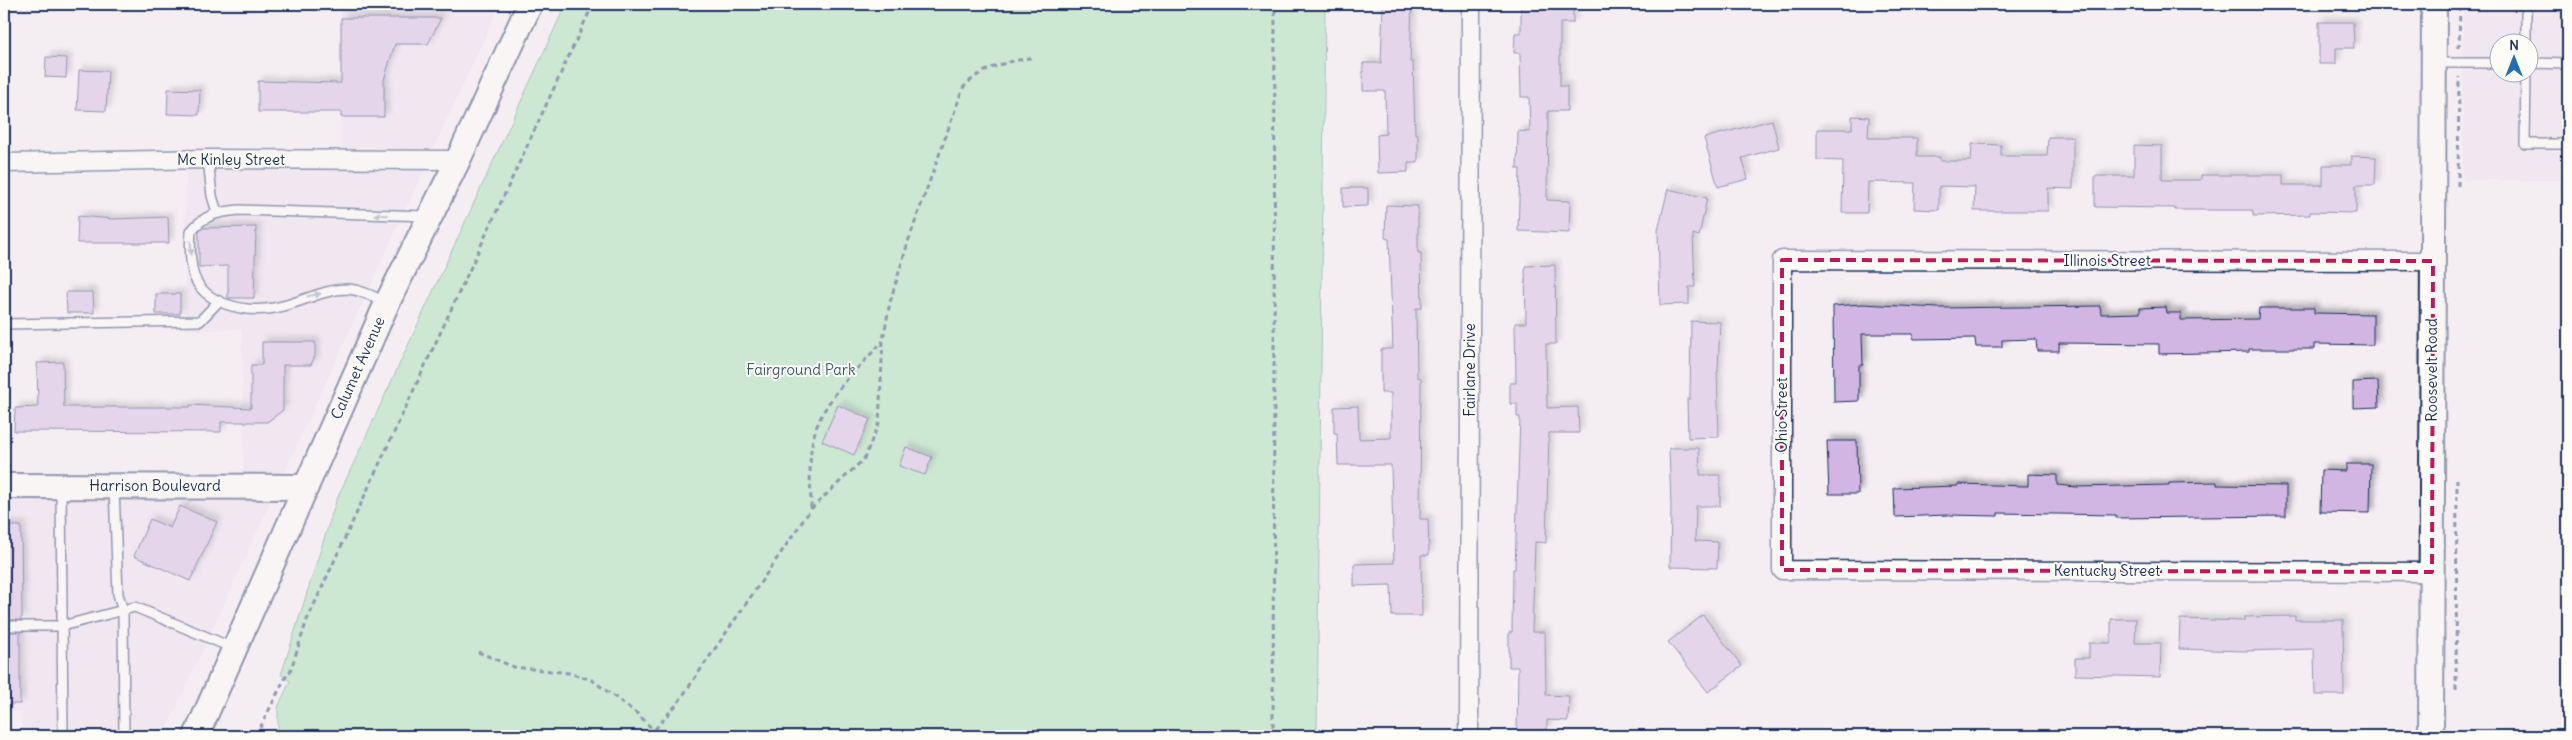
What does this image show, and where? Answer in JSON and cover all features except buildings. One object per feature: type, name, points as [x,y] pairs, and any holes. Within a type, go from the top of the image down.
[{"type":"street","name":"Calumet Avenue","points":[[196,736],[387,303],[458,160],[530,4]]},
{"type":"street","name":"Fairlane Drive","points":[[1470,736],[1472,4]]},
{"type":"street","name":"Roosevelt Road","points":[[2431,736],[2434,4]]},
{"type":"street","name":"Mc Kinley Street","points":[[4,163],[208,159],[458,160]]},
{"type":"street","name":"Illinois Street","points":[[1782,260],[2433,261]]},
{"type":"street","name":"Ohio Street","points":[[1782,260],[1782,570]]},
{"type":"street","name":"Harrison Boulevard","points":[[4,486],[306,487]]},
{"type":"street","name":"Kentucky Street","points":[[1782,570],[2432,572]]},
{"type":"lane","points":[[2526,4],[2526,32]]},
{"type":"lane","points":[[2433,63],[2490,63]]},
{"type":"lane","points":[[2540,63],[2568,64]]},
{"type":"lane","points":[[2526,82],[2525,144],[2568,144]]},
{"type":"lane","points":[[208,159],[212,196],[217,212]]},
{"type":"lane","points":[[387,303],[362,291],[346,289],[307,297],[275,308],[242,310],[219,301],[200,285],[194,274],[190,245],[191,231],[200,220],[217,212],[240,210],[430,216]]},
{"type":"lane","points":[[4,324],[200,321],[219,301]]},
{"type":"lane","points":[[61,486],[63,736]]},
{"type":"lane","points":[[114,486],[118,594],[123,611],[124,736]]},
{"type":"lane","points":[[4,626],[62,626],[135,608],[235,648]]},
{"type":"path","points":[[256,736],[286,676],[290,672],[302,633],[338,553],[593,4]]},
{"type":"path","points":[[1273,736],[1275,4]]},
{"type":"path","points":[[649,736],[677,704],[811,509],[864,459],[879,423],[883,340],[899,272],[963,88],[971,79],[994,65],[1035,57]]},
{"type":"path","points":[[811,509],[813,440],[818,426],[831,399],[883,340]]},
{"type":"path","points":[[478,652],[514,668],[569,674],[592,680],[639,714],[654,731]]},
{"type":"highlighted area","points":[[1782,260],[2433,261],[2432,572],[1782,570]]},
{"type":"shaded area","points":[[341,4],[500,4],[163,736],[21,736],[21,712],[4,712],[4,485],[244,487],[242,329],[185,330],[186,159],[341,159]]},
{"type":"shaded area","points":[[2463,4],[2568,4],[2568,180],[2463,180]]},
{"type":"green space","name":"Fairground Park","points":[[566,4],[1325,4],[1317,736],[278,736],[278,707],[290,681],[281,675],[336,501]]}]
